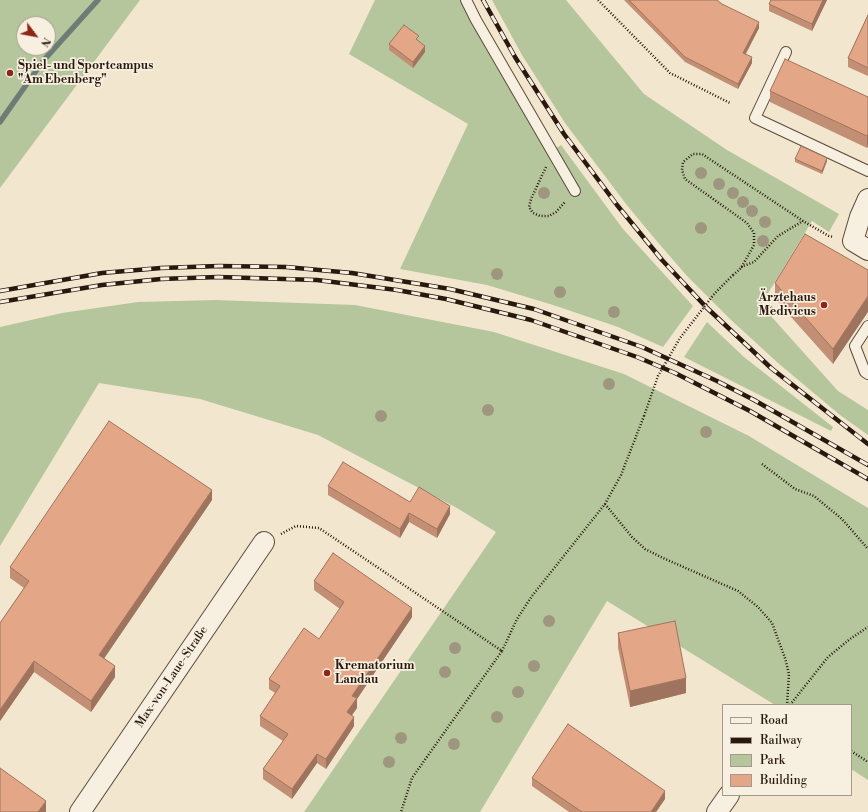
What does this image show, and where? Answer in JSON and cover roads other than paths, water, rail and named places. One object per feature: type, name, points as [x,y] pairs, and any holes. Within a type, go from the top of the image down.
[{"type":"street","points":[[861,245],[860,217],[868,199]]},
{"type":"street","name":"Max-von-Laue-Straße","points":[[80,812],[264,542]]},
{"type":"street","points":[[718,812],[728,796]]},
{"type":"lane","points":[[466,0],[476,20],[575,191]]},
{"type":"lane","points":[[786,52],[755,118],[868,171]]},
{"type":"lane","points":[[868,326],[855,346],[865,372],[868,374]]},
{"type":"waterway","points":[[0,122],[43,61],[98,0]]},
{"type":"railway","points":[[483,0],[515,57],[564,134],[617,205],[662,260],[706,307],[771,368],[868,444]]},
{"type":"railway","points":[[0,291],[102,273],[161,268],[219,266],[286,267],[352,273],[450,289],[534,309],[642,347],[717,381],[754,400],[868,465]]},
{"type":"railway","points":[[0,302],[102,285],[161,279],[218,277],[317,280],[397,290],[446,299],[531,320],[637,357],[675,373],[750,411],[868,479]]},
{"type":"place","name":"Spiel- und Sportcampus \"Am Ebenberg\"","points":[[10,73]]},
{"type":"place","name":"Ärztehaus Medivicus","points":[[824,305]]},
{"type":"place","name":"Krematorium Landau","points":[[327,673]]}]
